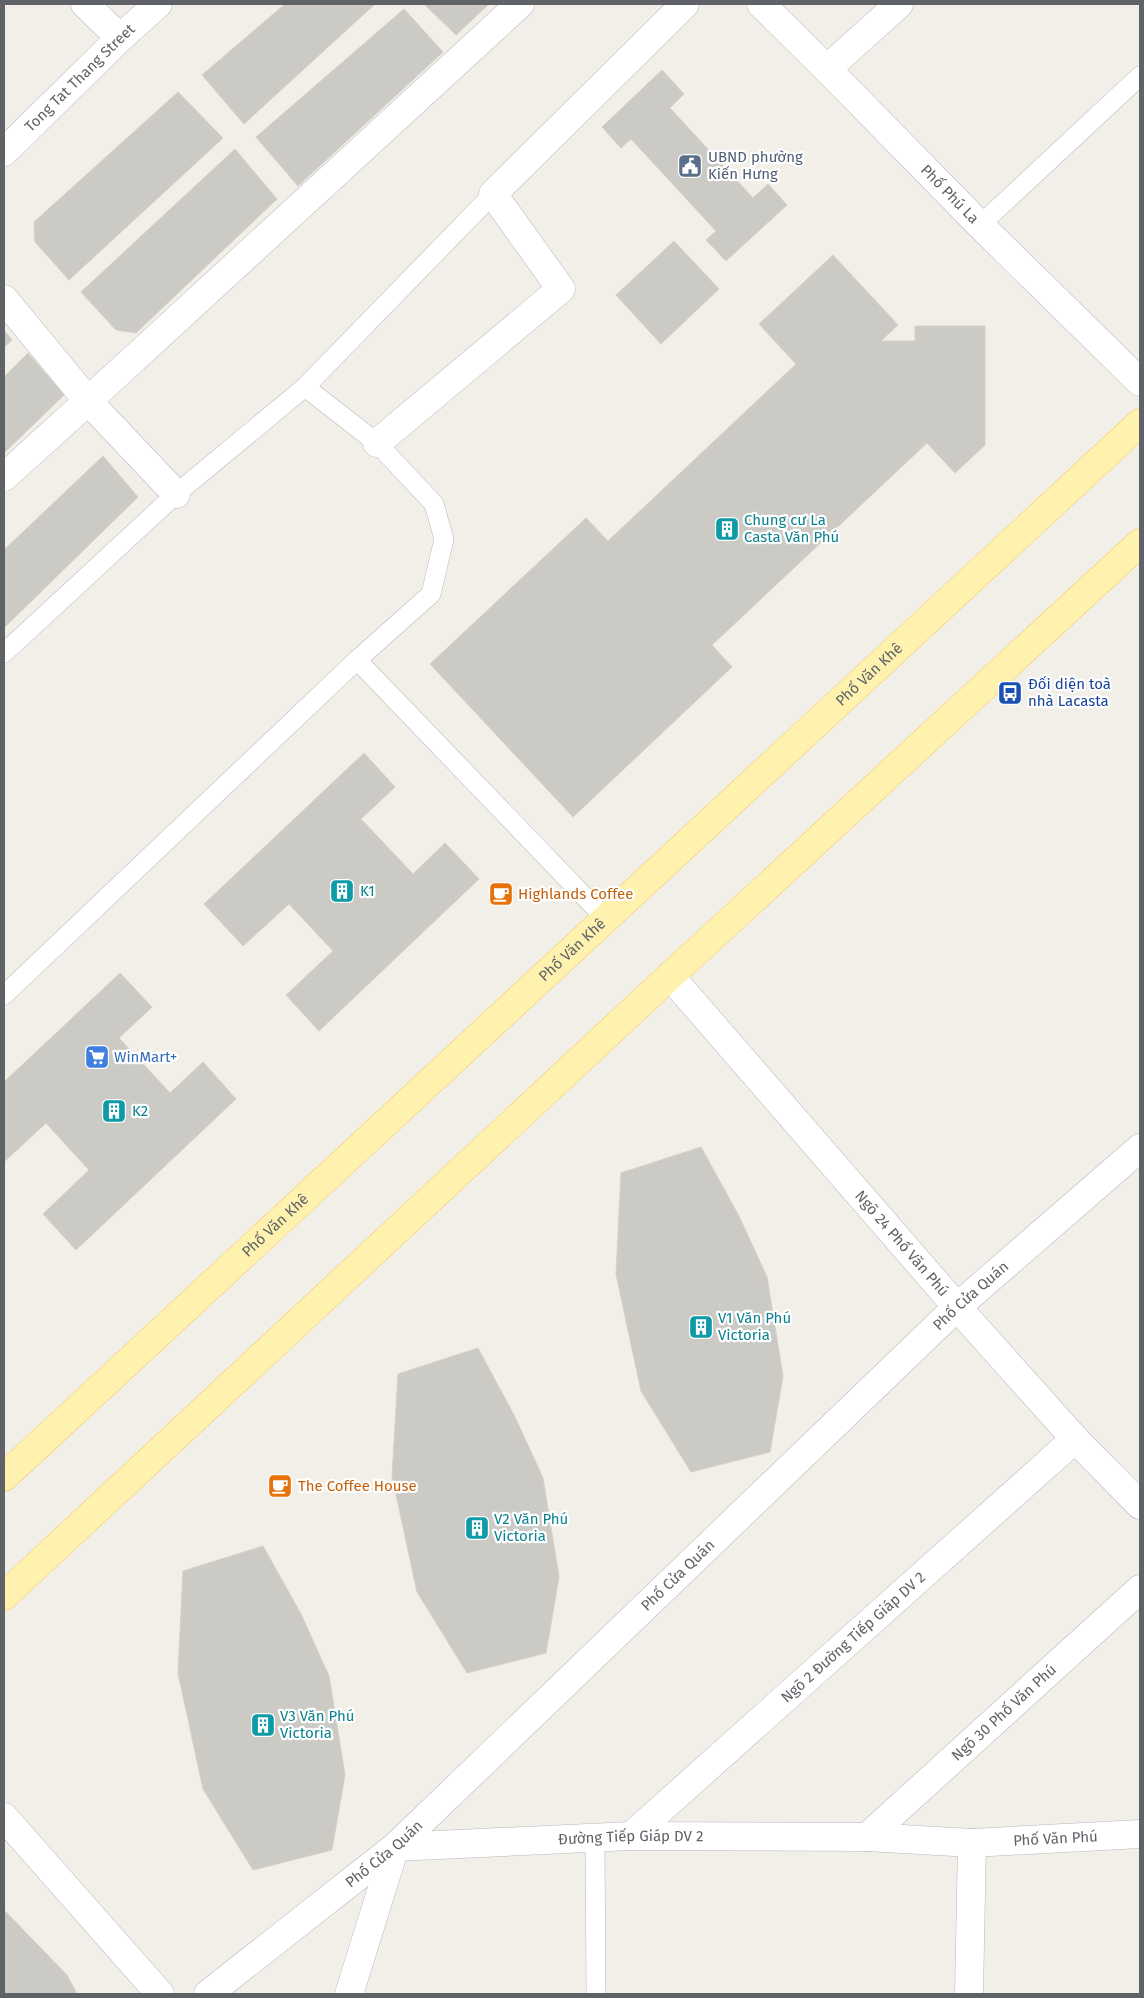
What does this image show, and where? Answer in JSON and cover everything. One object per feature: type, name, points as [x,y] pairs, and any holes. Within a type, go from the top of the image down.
[{"type":"main road","name":"Phố Văn Khê","points":[[4,1478],[1140,423]]},
{"type":"main road","points":[[4,1596],[670,976],[1140,543]]},
{"type":"street","points":[[85,4],[120,38]]},
{"type":"street","name":"Tong Tat Thang Street","points":[[4,152],[120,38],[158,4]]},
{"type":"street","points":[[4,477],[520,4]]},
{"type":"street","points":[[378,443],[561,289],[493,194],[685,4]]},
{"type":"street","name":"Phố Phú La","points":[[761,4],[980,225],[1140,382]]},
{"type":"street","points":[[827,69],[900,4]]},
{"type":"street","points":[[4,298],[88,401],[176,494]]},
{"type":"street","name":"Ngõ 24 Phố Văn Phú","points":[[670,976],[957,1307],[1075,1439],[1140,1504]]},
{"type":"street","name":"Phố Cửa Quán","points":[[208,1994],[395,1847],[957,1307],[1140,1148]]},
{"type":"street","name":"Ngõ 2 Đường Tiếp Giáp DV 2","points":[[631,1836],[1075,1439]]},
{"type":"street","name":"Ngõ 30 Phố Văn Phú","points":[[867,1837],[1140,1589]]},
{"type":"street","points":[[4,1817],[160,1994]]},
{"type":"street","name":"Phố Văn Phú","points":[[867,1837],[972,1843],[1140,1834]]},
{"type":"street","name":"Đường Tiếp Giáp DV 2","points":[[395,1847],[631,1836],[867,1837]]},
{"type":"street","points":[[969,1994],[972,1843]]},
{"type":"street","points":[[349,1994],[395,1847]]},
{"type":"lane","points":[[980,225],[1140,76]]},
{"type":"lane","points":[[4,653],[176,494],[305,387],[493,194]]},
{"type":"lane","points":[[4,995],[356,660],[431,594],[444,539],[434,504],[378,443],[305,387]]},
{"type":"lane","points":[[356,660],[606,919]]},
{"type":"lane","points":[[595,1838],[596,1994]]},
{"type":"building","points":[[285,4],[375,4],[244,124],[202,75]]},
{"type":"building","points":[[424,4],[489,4],[456,35]]},
{"type":"building","points":[[404,9],[443,52],[298,186],[256,137]]},
{"type":"building","name":"UBND phường Kiến Hưng","points":[[662,70],[684,94],[670,108],[753,198],[768,184],[787,205],[726,261],[706,240],[716,231],[631,139],[621,148],[602,127]]},
{"type":"building","points":[[178,92],[223,138],[69,280],[35,242],[34,222]]},
{"type":"building","points":[[235,149],[277,199],[136,333],[116,330],[81,292]]},
{"type":"building","points":[[674,241],[719,289],[661,344],[616,295]]},
{"type":"building","name":"Chung cư La Casta Văn Phú","points":[[833,255],[898,325],[881,341],[915,341],[915,326],[985,326],[985,445],[955,473],[927,443],[712,645],[732,667],[573,817],[430,664],[586,518],[608,541],[796,364],[759,324]]},
{"type":"building","points":[[4,330],[12,340],[4,347]]},
{"type":"building","points":[[28,353],[64,395],[4,453],[4,377]]},
{"type":"building","points":[[103,456],[138,497],[4,628],[4,550]]},
{"type":"building","name":"K1","points":[[364,753],[395,787],[361,819],[413,874],[445,843],[479,879],[319,1031],[286,995],[333,951],[289,904],[243,946],[204,904]]},
{"type":"building","name":"K2","points":[[120,973],[152,1007],[119,1038],[170,1093],[203,1062],[236,1099],[76,1250],[43,1214],[89,1170],[46,1123],[4,1162],[4,1082]]},
{"type":"building","name":"V1 Văn Phú Victoria","points":[[701,1147],[739,1216],[767,1277],[783,1376],[770,1452],[691,1472],[641,1391],[616,1274],[621,1173]]},
{"type":"building","name":"V2 Văn Phú Victoria","points":[[478,1348],[515,1417],[543,1478],[559,1577],[546,1653],[467,1673],[417,1592],[392,1476],[398,1374]]},
{"type":"building","name":"V3 Văn Phú Victoria","points":[[263,1546],[301,1614],[329,1676],[345,1775],[332,1850],[253,1870],[203,1789],[178,1673],[183,1571]]},
{"type":"building","points":[[4,1910],[67,1975],[77,1994],[4,1994]]},
{"type":"place","name":"UBND phường Kiến Hưng","points":[[690,166]]},
{"type":"place","name":"Chung cư La Casta Văn Phú","points":[[727,529]]},
{"type":"place","name":"Đối diện toà nhà Lacasta","points":[[1010,693]]},
{"type":"place","name":"K1","points":[[342,891]]},
{"type":"place","name":"Highlands Coffee","points":[[501,894]]},
{"type":"place","name":"WinMart+","points":[[97,1057]]},
{"type":"place","name":"K2","points":[[114,1111]]},
{"type":"place","name":"V1 Văn Phú Victoria","points":[[701,1327]]},
{"type":"place","name":"The Coffee House","points":[[280,1486]]},
{"type":"place","name":"V2 Văn Phú Victoria","points":[[477,1528]]},
{"type":"place","name":"V3 Văn Phú Victoria","points":[[263,1725]]}]
